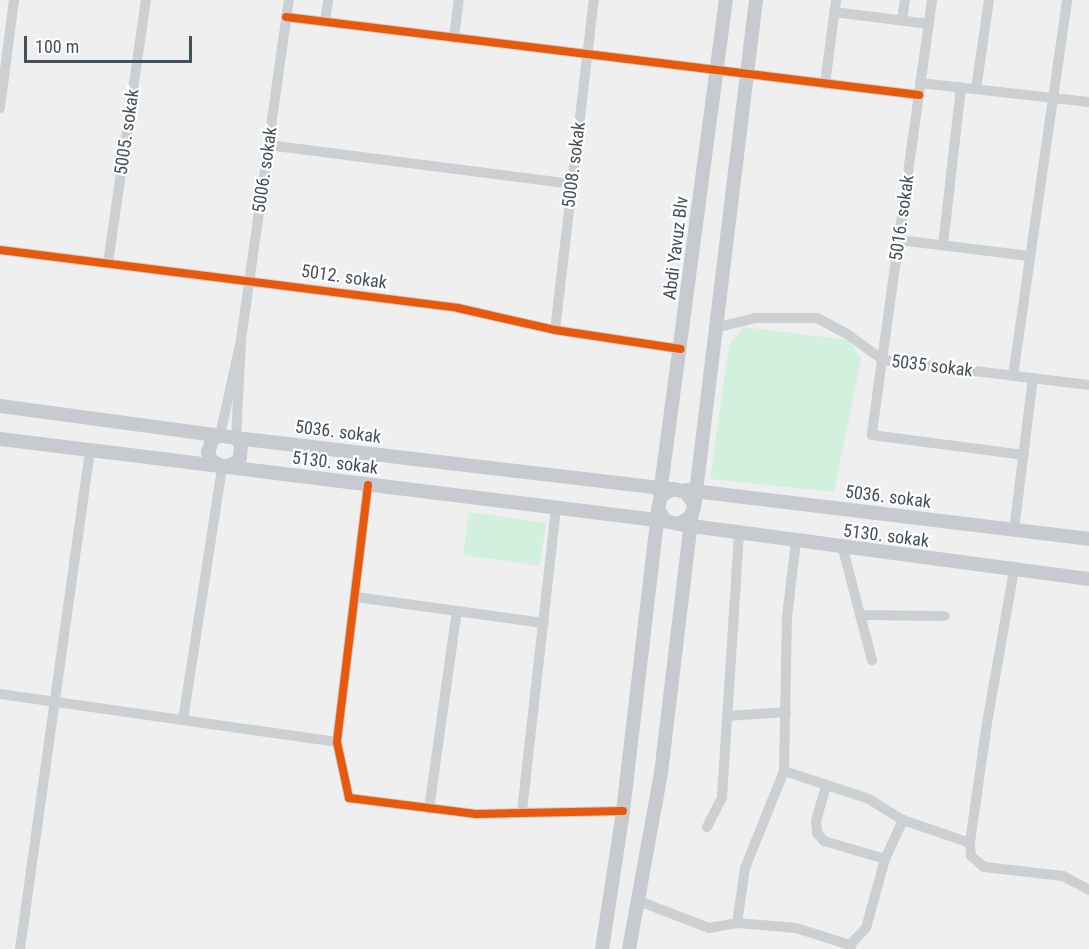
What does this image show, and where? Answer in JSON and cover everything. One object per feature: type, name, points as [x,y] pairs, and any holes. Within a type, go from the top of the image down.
[{"type":"main road","name":"Abdi Yavuz Blv","points":[[675,506],[681,349],[726,0]]},
{"type":"main road","points":[[602,949],[675,506],[715,328],[756,0]]},
{"type":"main road","name":"5036. sokak","points":[[0,406],[220,435],[675,506],[1014,530],[1089,539]]},
{"type":"main road","points":[[220,435],[212,440],[208,452],[211,460],[222,467],[234,464],[240,458],[241,445],[236,438]]},
{"type":"main road","name":"5130. sokak","points":[[0,439],[556,509],[675,506],[739,534],[1089,579]]},
{"type":"main road","points":[[629,949],[636,900],[661,773],[675,506]]},
{"type":"street","points":[[0,108],[15,0]]},
{"type":"street","name":"5005. sokak","points":[[108,263],[146,0]]},
{"type":"street","name":"5006. sokak","points":[[241,340],[289,0]]},
{"type":"street","points":[[325,22],[328,0]]},
{"type":"street","points":[[454,38],[459,0]]},
{"type":"street","name":"5008. sokak","points":[[555,330],[594,0]]},
{"type":"street","points":[[825,84],[836,0]]},
{"type":"street","points":[[902,21],[905,0]]},
{"type":"street","name":"5016. sokak","points":[[932,0],[872,435],[1024,455]]},
{"type":"street","points":[[976,89],[988,0]]},
{"type":"street","points":[[1012,376],[1067,0]]},
{"type":"street","points":[[834,12],[928,24]]},
{"type":"street","points":[[286,17],[919,95]]},
{"type":"street","points":[[920,83],[1089,102]]},
{"type":"street","points":[[943,245],[962,87]]},
{"type":"street","points":[[268,145],[572,184]]},
{"type":"street","points":[[899,240],[1030,256]]},
{"type":"street","name":"5012. sokak","points":[[0,250],[250,279],[458,308],[555,330],[681,349]]},
{"type":"street","name":"5035 sokak","points":[[715,328],[755,318],[817,318],[847,334],[883,360],[1089,385]]},
{"type":"street","points":[[220,435],[241,340]]},
{"type":"street","points":[[236,438],[241,340]]},
{"type":"street","points":[[1014,530],[1033,378]]},
{"type":"street","points":[[20,949],[90,450]]},
{"type":"street","points":[[183,720],[222,467]]},
{"type":"street","points":[[368,485],[337,742],[349,798],[476,814],[522,811],[623,811]]},
{"type":"street","points":[[522,811],[556,509]]},
{"type":"street","points":[[707,827],[722,797],[739,534]]},
{"type":"street","points":[[737,923],[745,868],[784,771],[787,617],[796,542]]},
{"type":"street","points":[[843,549],[872,660]]},
{"type":"street","points":[[1014,570],[970,843],[971,856],[984,867],[1063,876],[1089,890]]},
{"type":"street","points":[[356,597],[543,623]]},
{"type":"street","points":[[429,808],[457,611]]},
{"type":"street","points":[[860,615],[945,616]]},
{"type":"street","points":[[0,694],[337,742]]},
{"type":"street","points":[[728,716],[786,712]]},
{"type":"street","points":[[784,771],[869,799],[903,820],[970,843]]},
{"type":"street","points":[[826,786],[816,821],[817,833],[825,841],[885,859]]},
{"type":"street","points":[[636,900],[709,928],[737,923],[796,928],[850,947],[866,928],[885,859],[903,820]]},
{"type":"green space","points":[[743,327],[848,340],[861,359],[834,492],[710,479],[729,345]]},
{"type":"green space","points":[[469,512],[546,523],[540,566],[463,555]]},
{"type":"cycle path","points":[[286,17],[919,95]]},
{"type":"cycle path","points":[[0,250],[458,308],[555,330],[681,349]]},
{"type":"cycle path","points":[[368,485],[337,742],[349,798],[476,814],[623,811]]}]
